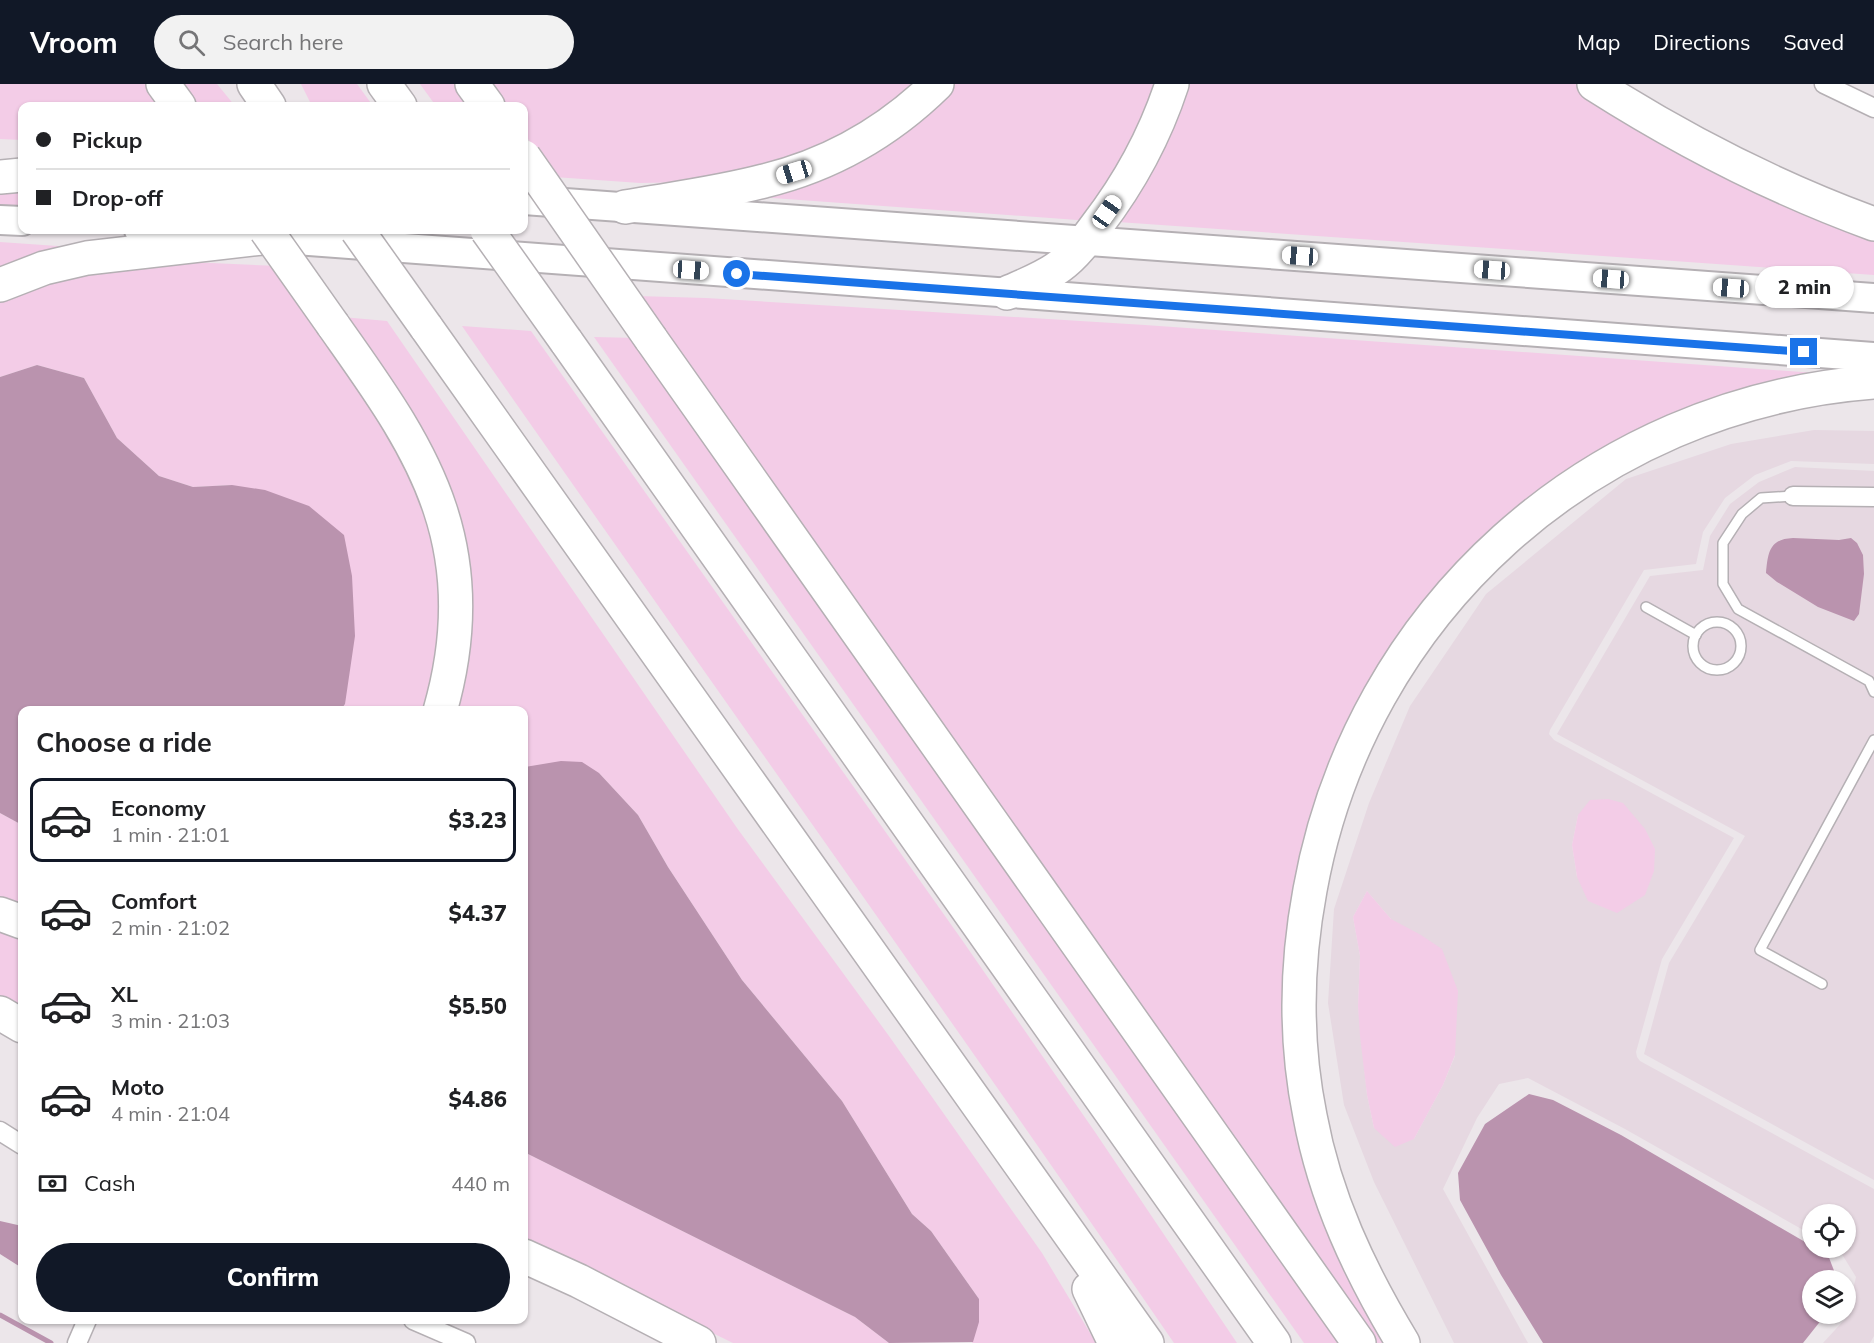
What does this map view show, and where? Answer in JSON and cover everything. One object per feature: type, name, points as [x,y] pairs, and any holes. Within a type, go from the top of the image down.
[{"type":"highway","points":[[163,84],[176,102]]},
{"type":"highway","points":[[254,84],[266,102]]},
{"type":"highway","points":[[472,84],[485,102]]},
{"type":"highway","points":[[625,207],[765,181],[824,161],[878,132],[937,84]]},
{"type":"highway","points":[[1007,293],[1045,276],[1073,255],[1085,241],[1139,164],[1163,112],[1172,84]]},
{"type":"highway","points":[[1594,84],[1642,115],[1724,160],[1809,199],[1874,224]]},
{"type":"highway","points":[[528,163],[1359,1343]]},
{"type":"highway","points":[[0,177],[18,175]]},
{"type":"highway","points":[[0,285],[44,268],[87,258],[264,234],[369,377],[424,469],[440,510],[450,549],[455,589],[453,661],[441,706]]},
{"type":"highway","points":[[360,234],[1147,1343]]},
{"type":"highway","points":[[490,234],[1274,1343]]},
{"type":"highway","points":[[1403,1343],[1361,1269],[1337,1214],[1310,1117],[1299,1029],[1301,952],[1313,868],[1340,778],[1370,713],[1407,651],[1446,600],[1514,530],[1572,486],[1644,444],[1725,411],[1807,390],[1874,382]]},
{"type":"highway","points":[[0,914],[18,921]]},
{"type":"highway","points":[[0,1013],[18,1024]]},
{"type":"highway","points":[[1042,1196],[1115,1343]]},
{"type":"highway","points":[[528,1258],[589,1286],[699,1343]]},
{"type":"main road","points":[[0,164],[18,165]]},
{"type":"main road","points":[[528,200],[1874,298]]},
{"type":"main road","points":[[0,220],[18,221]]},
{"type":"main road","points":[[264,234],[1007,293],[1874,357]]},
{"type":"street","points":[[1824,84],[1874,108]]},
{"type":"street","points":[[1793,496],[1874,497]]},
{"type":"street","points":[[0,1131],[18,1142]]},
{"type":"street","points":[[77,1343],[85,1324]]},
{"type":"street","points":[[422,1324],[466,1343]]},
{"type":"lane","points":[[1793,496],[1761,498],[1742,514],[1723,543],[1723,584],[1738,609],[1869,681],[1874,692]]},
{"type":"lane","points":[[1646,608],[1696,635]]},
{"type":"lane","points":[[1729,625],[1738,609]]},
{"type":"lane","points":[[1723,622],[1729,625],[1735,629],[1741,644],[1738,658],[1727,668],[1713,669],[1700,663],[1694,650],[1693,642],[1696,635],[1710,623],[1723,622]]},
{"type":"lane","points":[[1822,984],[1760,951],[1874,740]]},
{"type":"shaded area","points":[[0,84],[148,84],[161,102],[18,102],[18,140],[0,139]]},
{"type":"shaded area","points":[[179,84],[217,84],[232,102],[189,102]]},
{"type":"shaded area","points":[[301,84],[357,84],[370,102],[310,102]]},
{"type":"shaded area","points":[[420,84],[460,84],[473,102],[433,102]]},
{"type":"shaded area","points":[[491,84],[925,84],[831,149],[692,182],[640,183],[554,177],[528,139],[528,102],[503,102]]},
{"type":"shaded area","points":[[947,84],[1167,84],[1091,221],[757,197]]},
{"type":"shaded area","points":[[1183,84],[1582,84],[1874,231],[1874,275],[1118,222]]},
{"type":"shaded area","points":[[0,187],[18,188],[18,206],[0,205]]},
{"type":"shaded area","points":[[0,242],[72,247],[0,275]]},
{"type":"shaded area","points":[[166,261],[279,266],[399,452],[430,526],[438,554],[443,627],[428,706],[344,706],[345,704],[232,485],[193,487],[159,476],[117,438],[84,378],[37,365],[0,377],[0,294],[14,288]]},
{"type":"shaded area","points":[[637,296],[706,298],[1145,325],[1830,374],[1546,497],[1343,753],[1296,1069],[1394,1343],[1371,1343]]},
{"type":"shaded area","points":[[342,317],[387,321],[737,828],[889,1036],[1042,1253],[1096,1343],[972,1343],[979,1299],[931,1231],[912,1214],[842,1101],[742,980],[668,867],[638,815],[599,773],[528,767],[528,706],[454,706],[469,603]]},
{"type":"shaded area","points":[[462,326],[531,331],[962,940],[1237,1343],[1174,1343]]},
{"type":"shaded area","points":[[594,337],[637,338],[1352,1343],[1304,1343]]},
{"type":"shaded area","points":[[37,365],[84,378],[117,438],[159,476],[193,487],[232,485],[265,490],[309,506],[344,535],[352,576],[355,636],[344,706],[18,706],[18,823],[0,813],[0,377]]},
{"type":"shaded area","points":[[1814,430],[1874,431],[1874,464],[1791,461],[1755,475],[1725,498],[1703,532],[1696,564],[1644,570],[1549,734],[1554,740],[1734,838],[1662,959],[1636,1052],[1637,1057],[1640,1061],[1874,1189],[1874,1336],[1870,1343],[1823,1343],[1840,1324],[1856,1324],[1856,1270],[1852,1270],[1844,1258],[1856,1258],[1856,1204],[1802,1204],[1802,1229],[1625,1129],[1528,1078],[1499,1084],[1477,1118],[1443,1189],[1528,1343],[1454,1343],[1374,1182],[1344,1105],[1328,1003],[1334,909],[1369,803],[1410,706],[1486,594],[1626,479],[1731,444]],"holes":[[[1578,815],[1577,877],[1572,845]],[[1367,891],[1391,919],[1455,1056],[1443,1085],[1414,1139],[1374,1128],[1367,1095],[1358,1006],[1360,956],[1353,917]]]},
{"type":"shaded area","points":[[1795,467],[1874,471],[1874,1180],[1644,1054],[1669,963],[1745,836],[1557,734],[1650,576],[1703,570],[1710,536],[1730,504],[1759,482]]},
{"type":"shaded area","points":[[1793,538],[1839,540],[1851,538],[1857,543],[1863,555],[1864,574],[1859,614],[1854,621],[1818,607],[1766,573],[1769,553],[1774,544]]},
{"type":"shaded area","points":[[561,761],[582,762],[599,773],[638,815],[668,867],[742,980],[842,1101],[912,1214],[931,1231],[979,1299],[979,1322],[973,1342],[889,1343],[855,1317],[528,1154],[528,766]]},
{"type":"shaded area","points":[[1608,799],[1623,803],[1645,829],[1655,849],[1654,871],[1645,895],[1617,913],[1588,901],[1577,877],[1572,845],[1578,815],[1590,800]]},
{"type":"shaded area","points":[[0,813],[18,823],[18,911],[0,904]]},
{"type":"shaded area","points":[[1367,891],[1391,919],[1442,949],[1458,991],[1455,1055],[1443,1085],[1414,1139],[1395,1147],[1374,1128],[1367,1095],[1360,1036],[1358,1006],[1360,956],[1353,917]]},
{"type":"shaded area","points":[[0,921],[18,928],[18,1008],[0,997]]},
{"type":"shaded area","points":[[1529,1094],[1553,1100],[1621,1135],[1802,1240],[1802,1258],[1829,1258],[1834,1270],[1802,1270],[1802,1324],[1818,1324],[1803,1343],[1543,1343],[1501,1275],[1460,1200],[1458,1173],[1485,1124]]},
{"type":"shaded area","points":[[528,1154],[855,1317],[889,1343],[733,1343],[528,1243]]},
{"type":"shaded area","points":[[0,1221],[18,1225],[18,1265],[0,1254]]},
{"type":"waterway","points":[[0,1315],[51,1343]]},
{"type":"route","points":[[737,274],[1804,352]]}]
